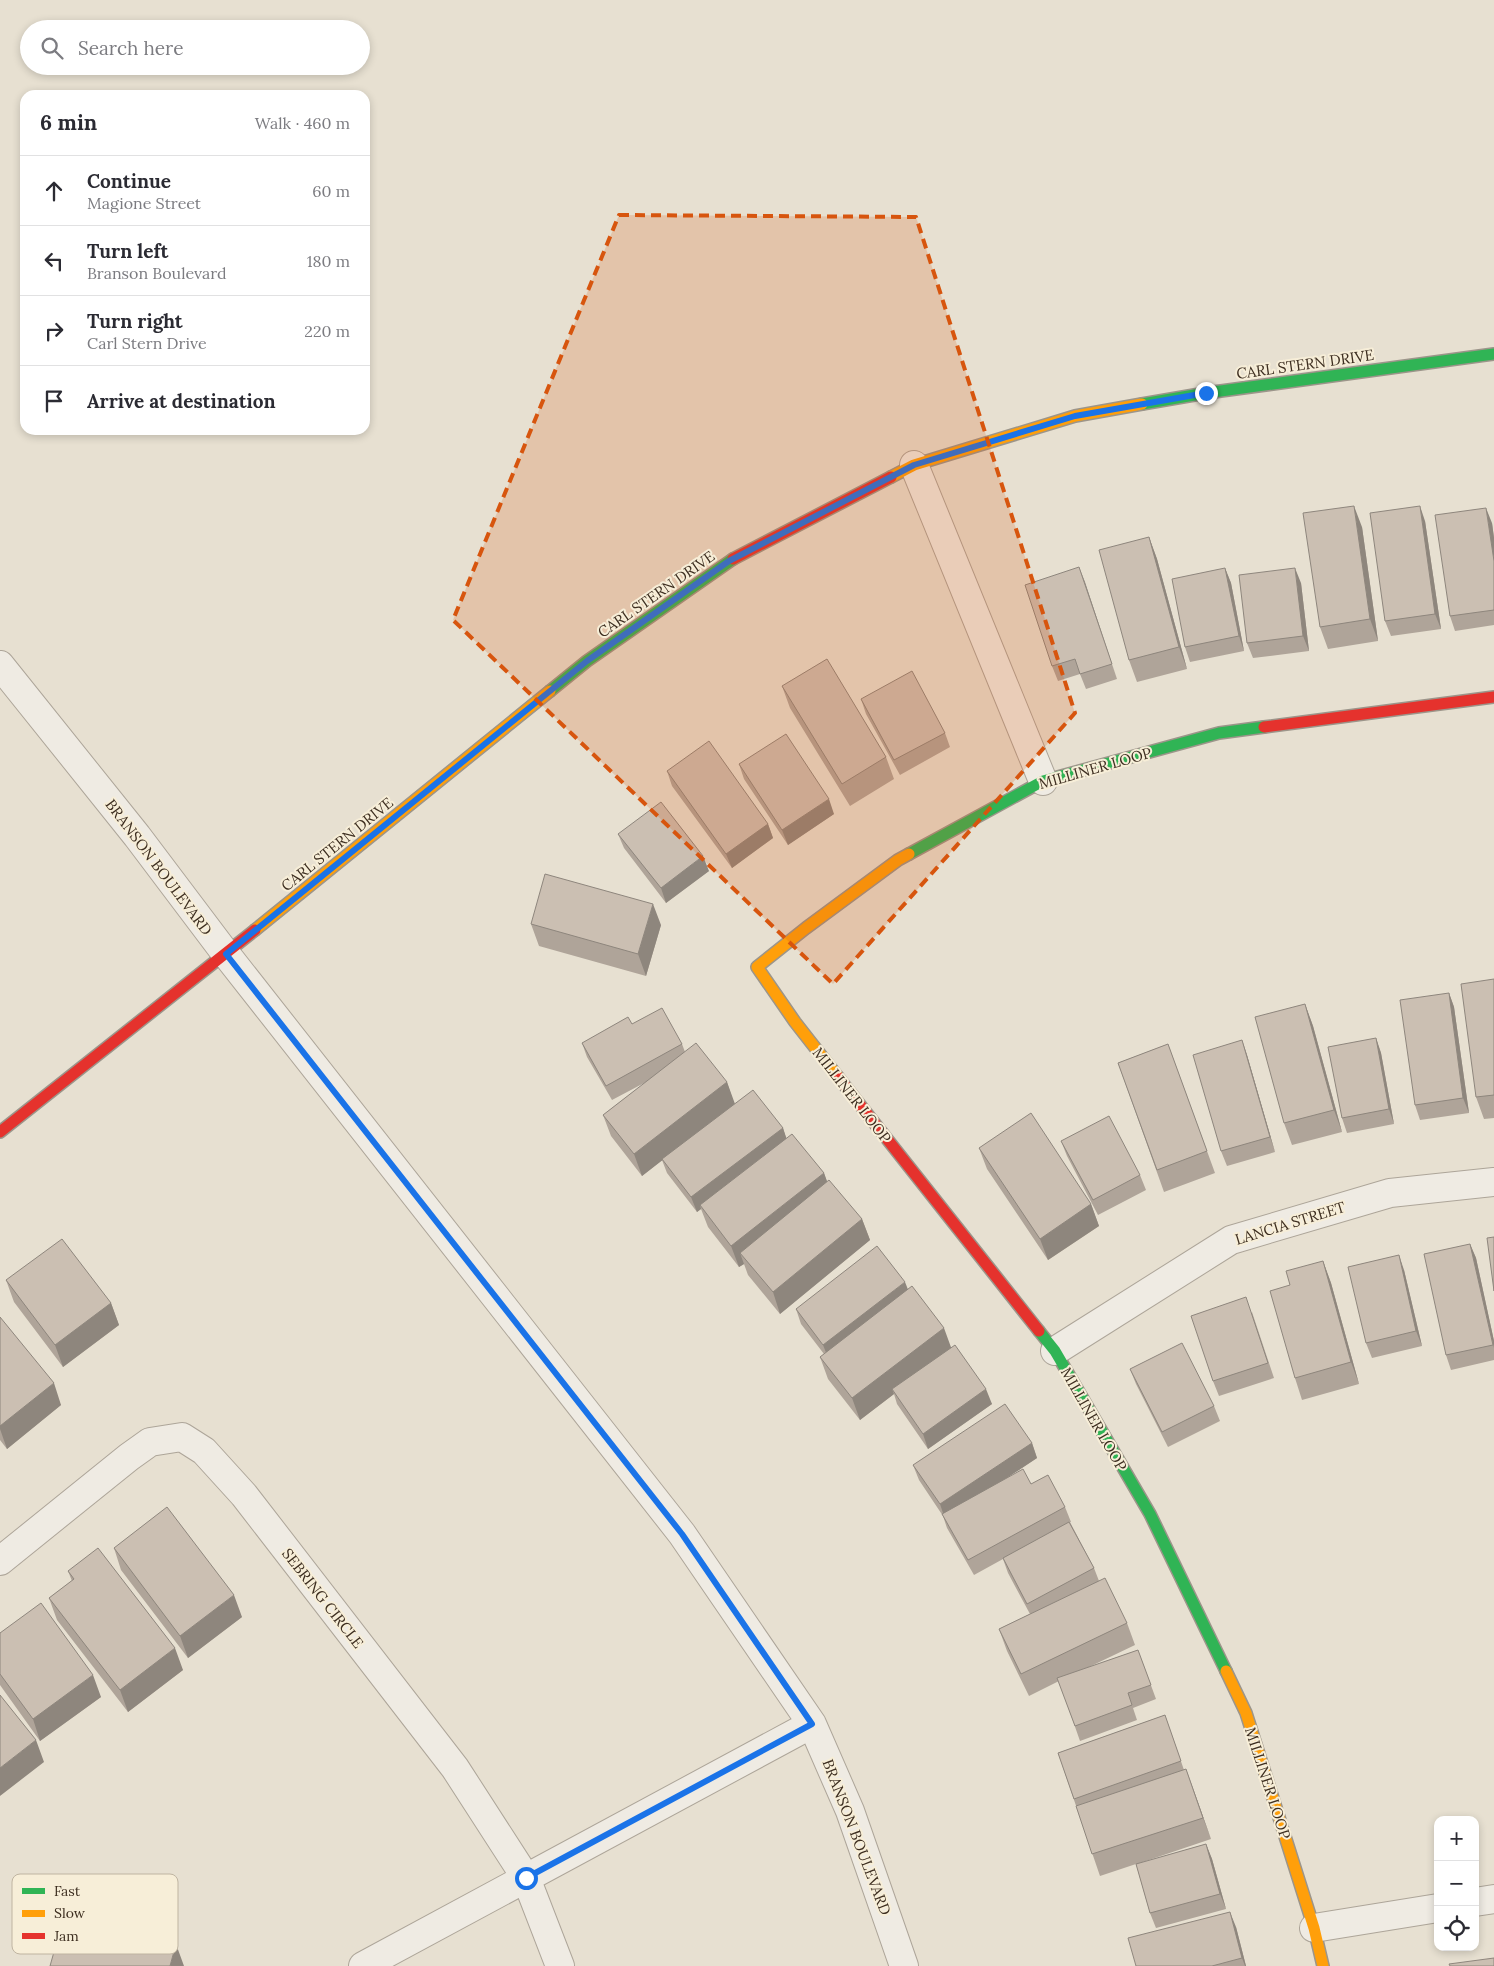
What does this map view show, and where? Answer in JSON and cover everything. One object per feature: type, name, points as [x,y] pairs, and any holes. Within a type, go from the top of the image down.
[{"type":"street","name":"CARL STERN DRIVE","points":[[0,1132],[226,954],[587,661],[729,561],[914,465],[1075,416],[1206,393],[1494,354]]},
{"type":"street","points":[[914,465],[1043,781]]},
{"type":"street","name":"BRANSON BOULEVARD","points":[[0,665],[137,836],[226,954],[682,1534],[812,1724],[850,1811],[904,1966]]},
{"type":"street","name":"MILLINER LOOP","points":[[1323,1966],[1314,1928],[1246,1713],[1150,1514],[1055,1351],[795,1022],[757,967],[898,860],[1043,781],[1218,733],[1494,697]]},
{"type":"street","name":"LANCIA STREET","points":[[1055,1351],[1231,1240],[1390,1193],[1494,1182]]},
{"type":"street","name":"SEBRING CIRCLE","points":[[0,1561],[150,1442],[182,1436],[204,1451],[244,1495],[455,1768],[526,1878],[560,1966]]},
{"type":"street","points":[[363,1966],[812,1724]]},
{"type":"street","points":[[1479,1901],[1494,1899]]},
{"type":"street","points":[[1314,1928],[1434,1909]]},
{"type":"highlighted area","points":[[619,215],[916,217],[1075,713],[833,984],[453,620]]},
{"type":"building","points":[[1354,506],[1370,619],[1320,627],[1303,513]]},
{"type":"building","points":[[1420,506],[1435,614],[1385,621],[1370,513]]},
{"type":"building","points":[[1486,508],[1494,561],[1494,610],[1450,616],[1435,515]]},
{"type":"building","points":[[1149,537],[1179,647],[1129,660],[1099,550]]},
{"type":"building","points":[[1079,567],[1112,664],[1080,674],[1075,659],[1052,666],[1025,585]]},
{"type":"building","points":[[1225,568],[1239,636],[1185,647],[1172,579]]},
{"type":"building","points":[[1295,568],[1303,636],[1247,643],[1239,575]]},
{"type":"building","points":[[827,659],[886,757],[842,784],[782,686]]},
{"type":"building","points":[[912,671],[945,733],[894,760],[861,699]]},
{"type":"building","points":[[786,734],[829,799],[782,830],[739,764]]},
{"type":"building","points":[[709,741],[768,824],[726,854],[667,771]]},
{"type":"building","points":[[661,802],[703,856],[661,888],[618,834]]},
{"type":"building","points":[[545,874],[653,904],[638,954],[531,924]]},
{"type":"building","points":[[1494,979],[1494,1095],[1476,1097],[1461,984]]},
{"type":"building","points":[[1449,993],[1463,1098],[1415,1105],[1400,1000]]},
{"type":"building","points":[[1305,1004],[1334,1110],[1284,1123],[1255,1017]]},
{"type":"building","points":[[662,1008],[682,1044],[606,1086],[582,1043],[628,1017],[632,1024]]},
{"type":"building","points":[[1376,1038],[1389,1109],[1342,1118],[1328,1047]]},
{"type":"building","points":[[1242,1040],[1270,1137],[1221,1151],[1193,1055]]},
{"type":"building","points":[[696,1043],[727,1082],[634,1154],[603,1115]]},
{"type":"building","points":[[1168,1044],[1207,1151],[1157,1170],[1118,1063]]},
{"type":"building","points":[[753,1090],[783,1128],[691,1197],[662,1159]]},
{"type":"building","points":[[1031,1113],[1091,1204],[1040,1239],[979,1148]]},
{"type":"building","points":[[1109,1116],[1140,1175],[1093,1200],[1061,1141]]},
{"type":"building","points":[[792,1134],[824,1173],[731,1246],[700,1205]]},
{"type":"building","points":[[829,1180],[862,1219],[773,1292],[740,1253]]},
{"type":"building","points":[[1494,1237],[1494,1291],[1487,1238]]},
{"type":"building","points":[[62,1239],[111,1303],[55,1345],[6,1280]]},
{"type":"building","points":[[1470,1244],[1493,1345],[1446,1355],[1424,1254]]},
{"type":"building","points":[[877,1246],[905,1282],[823,1345],[796,1309]]},
{"type":"building","points":[[1399,1255],[1416,1331],[1366,1343],[1348,1267]]},
{"type":"building","points":[[1323,1261],[1351,1362],[1295,1378],[1270,1291],[1290,1285],[1286,1271]]},
{"type":"building","points":[[912,1286],[944,1328],[852,1398],[820,1357]]},
{"type":"building","points":[[1246,1297],[1268,1363],[1213,1381],[1191,1316]]},
{"type":"building","points":[[0,1317],[54,1383],[0,1426]]},
{"type":"building","points":[[1182,1343],[1214,1406],[1162,1432],[1130,1369]]},
{"type":"building","points":[[955,1345],[986,1389],[923,1434],[892,1389]]},
{"type":"building","points":[[1005,1404],[1032,1443],[940,1504],[913,1465]]},
{"type":"building","points":[[1023,1469],[1031,1484],[1048,1475],[1065,1507],[968,1560],[942,1514]]},
{"type":"building","points":[[167,1507],[234,1595],[180,1636],[114,1548]]},
{"type":"building","points":[[1069,1522],[1094,1568],[1027,1604],[1003,1558]]},
{"type":"building","points":[[98,1548],[175,1648],[120,1690],[49,1598],[74,1579],[68,1571]]},
{"type":"building","points":[[1105,1578],[1127,1623],[1021,1674],[999,1629]]},
{"type":"building","points":[[41,1603],[93,1675],[33,1719],[0,1674],[0,1633]]},
{"type":"building","points":[[1138,1650],[1151,1685],[1128,1693],[1132,1705],[1075,1726],[1057,1678]]},
{"type":"building","points":[[0,1695],[36,1740],[0,1768]]},
{"type":"building","points":[[1165,1715],[1181,1761],[1074,1799],[1058,1753]]},
{"type":"building","points":[[1186,1769],[1203,1818],[1092,1854],[1076,1806]]},
{"type":"building","points":[[1206,1844],[1220,1894],[1150,1913],[1136,1864]]},
{"type":"building","points":[[1230,1912],[1242,1958],[1212,1966],[1136,1966],[1128,1938]]},
{"type":"building","points":[[53,1954],[173,1954],[170,1966],[50,1966]]},
{"type":"building","points":[[1494,1958],[1494,1966],[1450,1966],[1449,1964]]},
{"type":"traffic: fast","points":[[1142,404],[1206,393],[1494,354]]},
{"type":"traffic: fast","points":[[550,691],[587,661],[733,559]]},
{"type":"traffic: fast","points":[[909,854],[1043,781],[1219,733],[1264,727]]},
{"type":"traffic: fast","points":[[1039,1331],[1055,1351],[1150,1514],[1226,1671]]},
{"type":"traffic: slow","points":[[891,477],[914,465],[1075,416],[1142,404]]},
{"type":"traffic: slow","points":[[255,930],[550,691]]},
{"type":"traffic: slow","points":[[838,1077],[795,1022],[757,967],[806,928],[898,860],[909,854]]},
{"type":"traffic: slow","points":[[1226,1671],[1246,1713],[1314,1928],[1323,1966]]},
{"type":"traffic: jam","points":[[733,559],[891,477]]},
{"type":"traffic: jam","points":[[1264,727],[1494,697]]},
{"type":"traffic: jam","points":[[0,1132],[255,930]]},
{"type":"traffic: jam","points":[[838,1077],[1039,1331]]},
{"type":"route","points":[[526,1878],[812,1724],[682,1534],[226,954],[587,661],[729,561],[914,465],[1075,416],[1206,393]]}]
